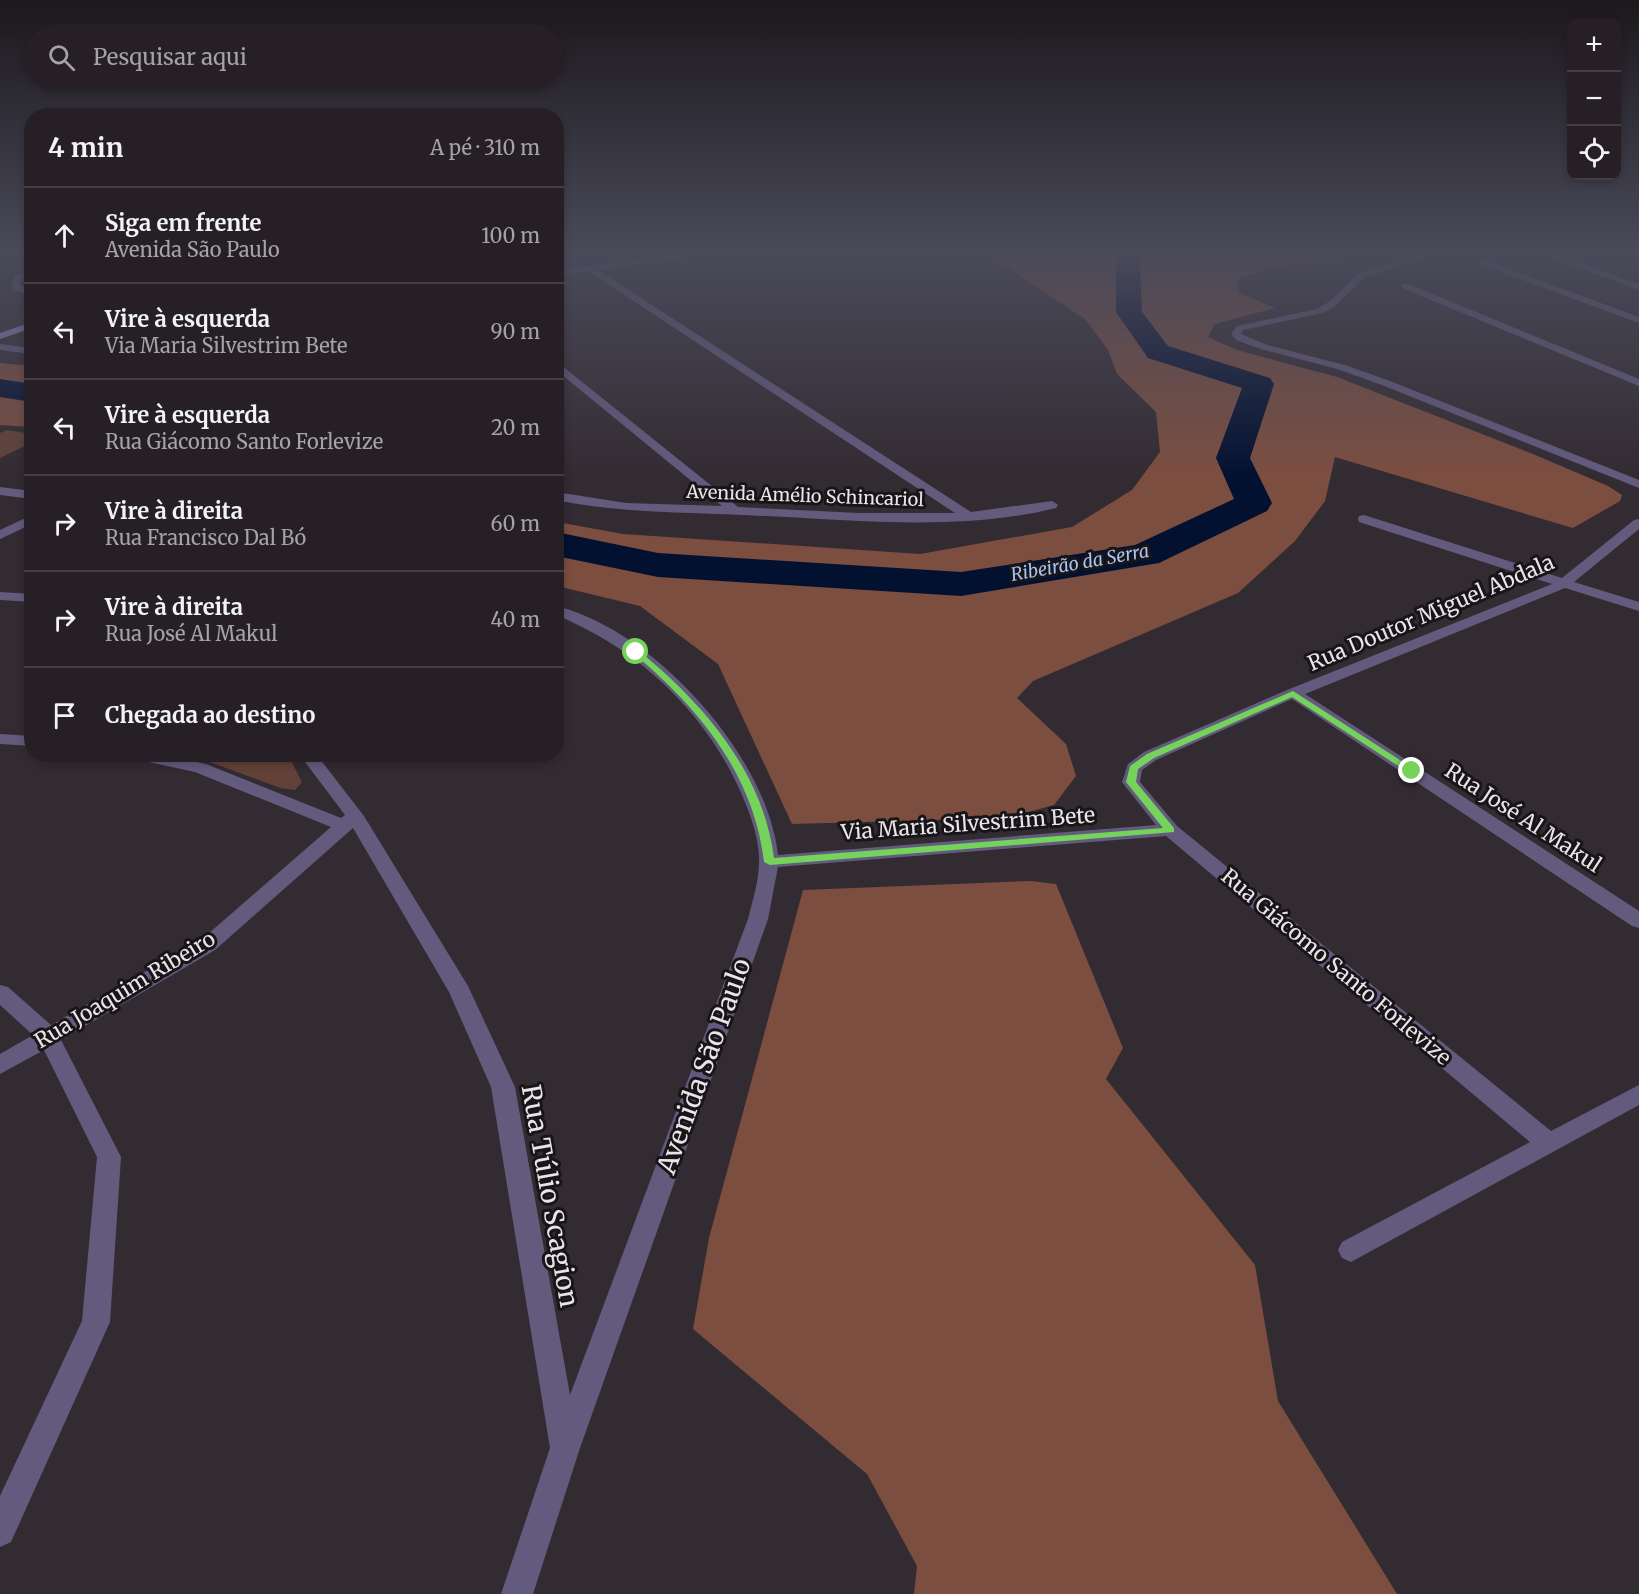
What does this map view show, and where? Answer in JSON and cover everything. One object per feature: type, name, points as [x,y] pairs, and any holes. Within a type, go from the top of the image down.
[{"type":"main road","points":[[0,336],[24,328]]},
{"type":"street","points":[[680,327],[969,516]]},
{"type":"street","points":[[1243,327],[1236,334],[1239,338],[1264,347],[1341,367],[1386,383],[1639,484]]},
{"type":"street","points":[[1506,327],[1639,382]]},
{"type":"street","points":[[0,347],[24,350]]},
{"type":"street","points":[[564,371],[735,511]]},
{"type":"street","points":[[0,491],[24,494]]},
{"type":"street","name":"Avenida Amélio Schincariol","points":[[564,497],[628,508],[913,519],[1023,511],[1052,505]]},
{"type":"street","points":[[1364,519],[1639,607]]},
{"type":"street","points":[[0,535],[24,523]]},
{"type":"street","name":"Rua Doutor Miguel Abdala","points":[[1131,782],[1134,768],[1150,756],[1293,693],[1563,584],[1639,523]]},
{"type":"street","points":[[0,596],[24,598]]},
{"type":"street","name":"Avenida São Paulo","points":[[517,1594],[565,1448],[758,920],[770,862],[766,838],[744,777],[727,748],[692,703],[636,652],[615,638],[564,614]]},
{"type":"street","name":"Rua José Al Makul","points":[[1293,693],[1637,916]]},
{"type":"street","points":[[0,739],[24,740]]},
{"type":"street","points":[[173,762],[200,768],[350,821]]},
{"type":"street","name":"Rua Túlio Scagion","points":[[312,762],[460,991],[503,1087],[565,1448]]},
{"type":"street","name":"Rua Giácomo Santo Forlevize","points":[[1131,782],[1170,830],[1549,1144]]},
{"type":"street","name":"Rua Joaquim Ribeiro","points":[[0,1065],[208,945],[350,821]]},
{"type":"street","name":"Via Maria Silvestrim Bete","points":[[770,862],[1170,830]]},
{"type":"street","points":[[0,993],[48,1036],[109,1157],[96,1322],[0,1532]]},
{"type":"street","points":[[1351,1250],[1639,1094]]},
{"type":"shaded area","points":[[1091,327],[1213,327],[1208,337],[1237,350],[1337,377],[1533,454],[1608,486],[1622,495],[1620,501],[1573,528],[1335,457],[1325,501],[1295,541],[1238,593],[1033,681],[1017,698],[1066,744],[1076,776],[1054,805],[1007,818],[792,824],[718,664],[640,606],[564,588],[564,523],[623,534],[920,554],[1072,527],[1132,490],[1160,452],[1156,412],[1117,374],[1108,350]]},
{"type":"shaded area","points":[[0,363],[24,365],[24,427],[0,425]]},
{"type":"shaded area","points":[[7,430],[24,433],[24,446],[0,458],[0,433]]},
{"type":"shaded area","points":[[210,762],[292,762],[302,782],[295,790],[280,788]]},
{"type":"shaded area","points":[[1031,881],[1056,884],[1123,1048],[1106,1079],[1255,1265],[1278,1401],[1397,1594],[914,1594],[917,1566],[867,1474],[693,1329],[709,1238],[803,890]]},
{"type":"waterway","name":"Ribeirão da Serra","points":[[564,546],[658,565],[961,584],[1145,555],[1254,503],[1233,458],[1259,384],[1158,352],[1140,327]]},
{"type":"waterway","name":"Ribeirão da Serra","points":[[0,388],[24,392]]},
{"type":"route","points":[[636,652],[692,703],[727,748],[744,777],[759,814],[770,862],[1170,830],[1131,782],[1134,768],[1150,756],[1293,693],[1412,771]]}]
